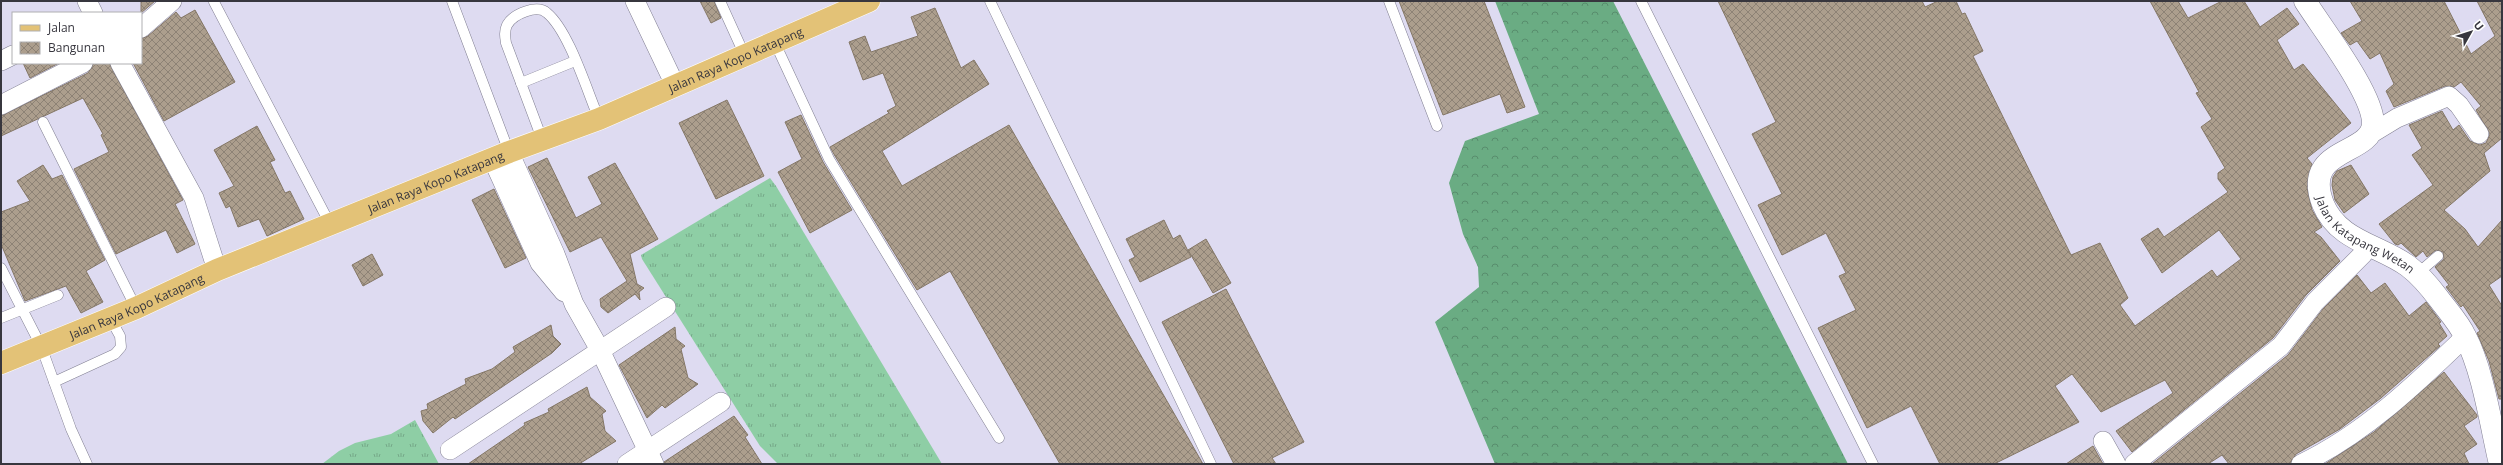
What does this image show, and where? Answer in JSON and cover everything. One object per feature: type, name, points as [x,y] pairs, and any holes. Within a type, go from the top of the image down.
[{"type":"main road","name":"Jalan Raya Kopo Katapang","points":[[1,363],[136,308],[217,270],[542,139],[599,119],[775,43],[861,3]]},
{"type":"street","points":[[142,27],[172,1]]},
{"type":"street","points":[[635,1],[675,85]]},
{"type":"street","points":[[2305,1],[2369,105],[2373,126],[2369,135]]},
{"type":"street","points":[[1,61],[12,56]]},
{"type":"street","points":[[1,105],[81,64]]},
{"type":"street","points":[[121,64],[194,198],[217,270]]},
{"type":"street","points":[[2369,135],[2397,118],[2449,96],[2459,105],[2479,134]]},
{"type":"street","name":"Jalan Katapang Wetan","points":[[2369,135],[2332,157],[2322,171],[2318,183],[2323,203],[2331,218],[2352,238],[2386,252],[2417,274],[2439,299],[2466,336],[2479,375],[2500,464]]},
{"type":"street","points":[[501,156],[555,254],[574,304],[600,350],[651,457]]},
{"type":"street","points":[[2134,464],[2281,346],[2329,286],[2358,259],[2368,245]]},
{"type":"street","points":[[450,450],[666,307]]},
{"type":"street","points":[[2301,464],[2365,425],[2419,381],[2466,336]]},
{"type":"street","points":[[626,464],[651,457],[721,402]]},
{"type":"street","points":[[2103,441],[2116,464]]},
{"type":"lane","points":[[452,1],[501,156]]},
{"type":"lane","points":[[720,1],[745,56]]},
{"type":"lane","points":[[990,1],[1211,464]]},
{"type":"lane","points":[[1388,1],[1437,126]]},
{"type":"lane","points":[[1641,1],[1873,464]]},
{"type":"lane","points":[[214,2],[330,224]]},
{"type":"lane","points":[[542,139],[506,43],[505,32],[508,24],[522,13],[536,8],[546,11],[555,21],[575,61],[599,119]]},
{"type":"lane","points":[[775,43],[828,159],[999,438]]},
{"type":"lane","points":[[521,83],[575,61]]},
{"type":"lane","points":[[43,122],[136,308]]},
{"type":"lane","points":[[2417,274],[2438,256]]},
{"type":"lane","points":[[1,268],[21,310],[41,346],[87,464]]},
{"type":"lane","points":[[1,318],[58,295]]},
{"type":"lane","points":[[54,382],[115,354],[121,347],[120,336],[110,318]]},
{"type":"green space","points":[[1495,1],[1613,1],[1848,464],[1495,464],[1435,322],[1479,287],[1478,267],[1463,234],[1449,183],[1465,141],[1539,114]]},
{"type":"green space","points":[[770,178],[942,464],[778,464],[760,446],[642,259],[641,255]]},
{"type":"green space","points":[[415,420],[439,464],[322,464],[339,451],[355,443],[391,434]]},
{"type":"building","points":[[141,1],[155,1],[142,12]]},
{"type":"building","points":[[700,1],[714,1],[721,18],[711,23]]},
{"type":"building","points":[[1399,1],[1484,1],[1525,107],[1507,113],[1500,94],[1443,115]]},
{"type":"building","points":[[1718,1],[1922,1],[1925,7],[1938,1],[1956,1],[1962,14],[1965,13],[1983,51],[1973,56],[2071,255],[2100,243],[2128,298],[2120,305],[2135,326],[2212,270],[2217,277],[2241,259],[2219,230],[2162,273],[2141,239],[2158,228],[2164,237],[2228,192],[2218,179],[2218,173],[2225,168],[2201,127],[2212,119],[2196,93],[2199,92],[2150,1],[2178,1],[2188,18],[2222,1],[2244,1],[2260,27],[2287,8],[2299,24],[2277,40],[2294,70],[2303,64],[2351,123],[2307,158],[2312,164],[2307,188],[2312,210],[2322,227],[2314,232],[2321,237],[2340,261],[2306,295],[2273,338],[2132,452],[2116,431],[2173,393],[2165,380],[2101,412],[2072,374],[2055,386],[2079,422],[1994,464],[1940,464],[1911,406],[1867,428],[1818,328],[1856,310],[1839,276],[1846,273],[1826,233],[1782,255],[1758,205],[1782,194],[1752,134],[1776,122]]},
{"type":"building","points":[[2350,1],[2444,1],[2471,54],[2495,36],[2477,1],[2502,1],[2502,138],[2484,153],[2490,171],[2444,210],[2465,229],[2478,247],[2502,220],[2502,276],[2489,285],[2502,306],[2502,399],[2499,399],[2489,361],[2477,333],[2480,331],[2463,305],[2461,307],[2446,287],[2449,285],[2435,267],[2444,259],[2443,252],[2436,250],[2427,257],[2423,251],[2416,257],[2401,243],[2398,245],[2395,244],[2379,224],[2433,185],[2412,155],[2422,148],[2409,125],[2442,111],[2453,130],[2459,125],[2470,141],[2480,145],[2486,143],[2490,134],[2476,110],[2481,106],[2461,82],[2454,87],[2445,86],[2394,107],[2386,91],[2394,84],[2380,53],[2370,59],[2357,41],[2350,45],[2341,33],[2362,21]]},
{"type":"building","points":[[935,8],[961,68],[974,60],[989,84],[882,151],[902,186],[1009,125],[1203,464],[1060,464],[950,271],[917,290],[835,156],[830,147],[889,113],[887,111],[896,106],[883,73],[863,80],[849,42],[865,36],[871,52],[918,36],[911,17]]},
{"type":"building","points":[[195,10],[235,82],[164,121],[134,64],[142,64],[142,39],[148,36],[176,12],[181,18]]},
{"type":"building","points":[[23,64],[57,64],[30,78]]},
{"type":"building","points":[[93,64],[110,64],[183,200],[175,204],[195,244],[177,253],[166,230],[116,254],[74,169],[109,152],[101,135],[103,134],[83,98],[1,136],[1,116],[88,73]]},
{"type":"building","points":[[727,100],[764,176],[716,199],[679,123]]},
{"type":"building","points":[[801,115],[823,162],[852,210],[810,233],[778,172],[802,159],[785,122]]},
{"type":"building","points":[[257,126],[275,160],[270,162],[285,193],[290,191],[304,219],[267,236],[259,219],[238,227],[230,206],[226,208],[219,193],[234,186],[214,150]]},
{"type":"building","points":[[547,158],[576,218],[602,204],[588,177],[615,163],[658,239],[630,254],[637,284],[644,288],[639,292],[640,300],[635,294],[608,313],[601,307],[600,299],[627,281],[601,237],[570,252],[528,167]]},
{"type":"building","points":[[43,165],[52,179],[62,175],[105,260],[86,271],[103,302],[81,313],[66,286],[25,301],[1,244],[1,212],[30,201],[17,181]]},
{"type":"building","points":[[2351,165],[2369,194],[2344,213],[2335,200],[2332,185],[2333,177],[2337,171]]},
{"type":"building","points":[[494,189],[526,258],[505,268],[472,200]]},
{"type":"building","points":[[1164,220],[1173,239],[1180,235],[1191,257],[1140,282],[1129,260],[1135,257],[1126,239]]},
{"type":"building","points":[[1206,239],[1231,283],[1213,293],[1188,250]]},
{"type":"building","points":[[372,254],[383,275],[363,286],[352,265]]},
{"type":"building","points":[[2357,275],[2371,293],[2385,283],[2409,316],[2426,302],[2441,322],[2439,323],[2447,336],[2438,344],[2440,346],[2381,398],[2340,429],[2296,454],[2290,464],[2229,464],[2222,455],[2208,464],[2152,464],[2288,355],[2323,309]]},
{"type":"building","points":[[1226,289],[1304,442],[1272,458],[1276,464],[1234,464],[1162,322]]},
{"type":"building","points":[[551,325],[553,336],[561,344],[552,353],[455,419],[453,417],[433,433],[423,421],[421,411],[428,409],[427,404],[466,384],[465,379],[492,369],[515,352],[513,347]]},
{"type":"building","points":[[675,327],[676,339],[685,346],[681,349],[688,378],[698,384],[665,408],[662,405],[647,418],[619,365]]},
{"type":"building","points":[[2444,372],[2477,415],[2477,417],[2464,426],[2477,444],[2464,453],[2469,464],[2325,464],[2374,432]]},
{"type":"building","points":[[587,387],[590,397],[606,411],[602,414],[605,431],[616,441],[579,464],[468,464],[525,425],[524,423],[549,412],[548,409]]},
{"type":"building","points":[[734,416],[748,435],[745,437],[762,464],[665,464],[664,462]]},
{"type":"building","points":[[2093,446],[2103,464],[2066,464]]}]
